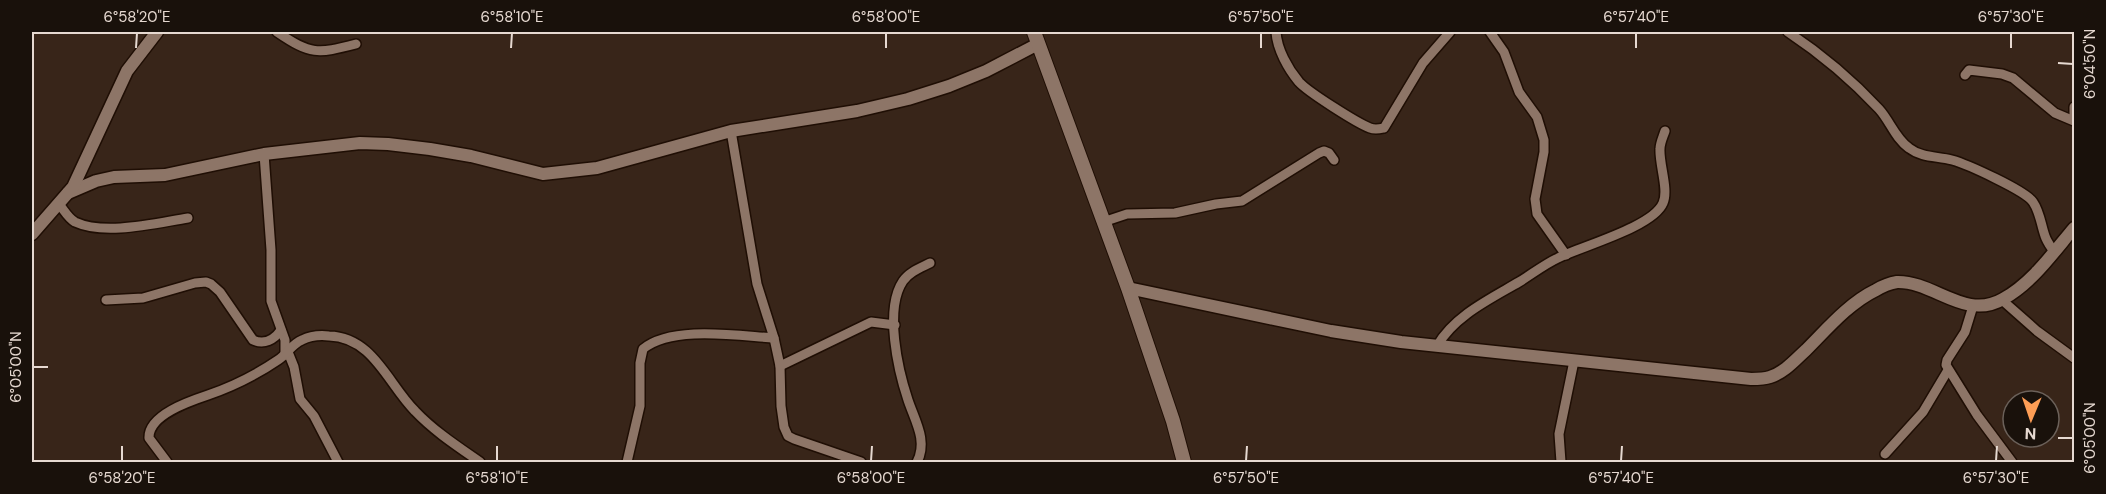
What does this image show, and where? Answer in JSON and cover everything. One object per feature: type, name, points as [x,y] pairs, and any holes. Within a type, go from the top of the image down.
[{"type":"main road","points":[[1036,38],[1128,288],[1173,421],[1184,462]]},
{"type":"street","points":[[32,234],[68,193],[87,159],[128,71],[157,32]]},
{"type":"street","points":[[277,32],[304,49],[316,52],[356,44]]},
{"type":"street","points":[[1276,32],[1285,61],[1300,84],[1373,130],[1384,129],[1423,63],[1450,32]]},
{"type":"street","points":[[1490,32],[1504,52],[1519,92],[1537,117],[1544,140],[1544,152],[1535,199],[1538,214],[1566,255]]},
{"type":"street","points":[[1788,32],[1857,87],[1881,111],[1894,132],[1908,148],[1923,156],[1954,160],[2019,191],[2032,200],[2040,216],[2045,238],[2054,252]]},
{"type":"street","points":[[68,193],[105,179],[184,171],[264,154],[334,145],[388,144],[471,156],[543,174],[597,168],[731,131],[857,111],[908,99],[986,71],[1036,38]]},
{"type":"street","points":[[1965,75],[1969,70],[2002,74],[2013,78],[2055,113],[2074,121]]},
{"type":"street","points":[[2074,106],[2074,115]]},
{"type":"street","points":[[731,131],[757,284],[780,366],[784,427],[788,436],[861,462]]},
{"type":"street","points":[[1437,346],[1443,334],[1458,320],[1566,255],[1644,221],[1662,206],[1665,197],[1660,148],[1665,131]]},
{"type":"street","points":[[1103,222],[1127,214],[1175,213],[1216,204],[1234,203],[1250,197],[1319,153],[1324,151],[1329,153],[1334,160]]},
{"type":"street","points":[[264,154],[271,250],[271,301],[286,345],[286,354],[294,367],[300,399],[314,416],[338,462]]},
{"type":"street","points":[[59,204],[71,219],[95,227],[114,227],[188,218]]},
{"type":"street","points":[[1128,288],[1331,331],[1437,346],[1751,380],[1770,377],[1786,369],[1847,310],[1875,290],[1897,282],[1918,286],[1973,306],[2002,300],[2021,286],[2074,228]]},
{"type":"street","points":[[917,462],[922,448],[921,438],[907,398],[898,356],[895,325],[896,300],[904,280],[912,272],[930,263]]},
{"type":"street","points":[[106,300],[143,298],[206,282],[220,292],[253,340],[267,341],[281,333]]},
{"type":"street","points":[[2002,300],[2037,332],[2074,358]]},
{"type":"street","points":[[1973,306],[1965,332],[1947,360],[1948,370],[1977,415],[2012,462]]},
{"type":"street","points":[[780,366],[871,322],[895,325]]},
{"type":"street","points":[[281,333],[291,338],[321,335],[353,340],[380,365],[414,411],[435,430],[480,462]]},
{"type":"street","points":[[627,462],[640,406],[640,363],[643,349],[653,343],[688,334],[774,338]]},
{"type":"street","points":[[167,462],[149,438],[151,426],[159,418],[192,401],[247,380],[286,354],[296,343],[305,338]]},
{"type":"street","points":[[1561,462],[1559,434],[1574,361]]},
{"type":"street","points":[[1885,454],[1923,412],[1948,370]]}]
